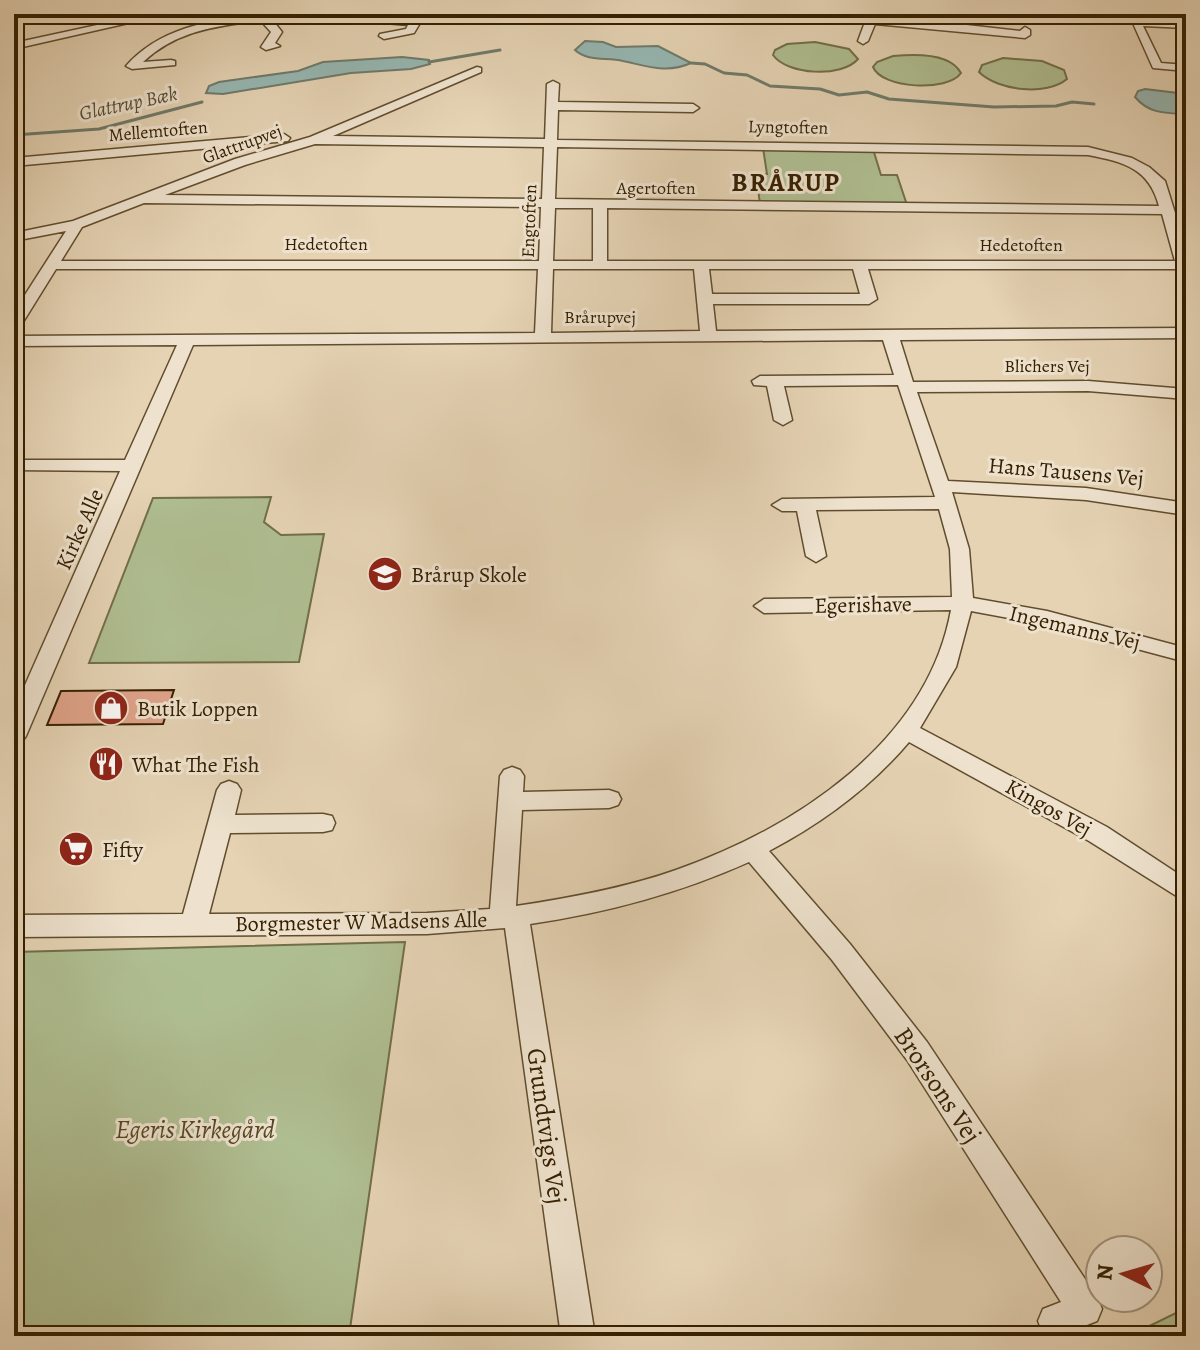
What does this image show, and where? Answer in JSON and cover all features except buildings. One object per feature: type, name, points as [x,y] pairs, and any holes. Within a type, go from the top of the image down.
[{"type":"street","points":[[14,46],[163,14]]},
{"type":"street","points":[[171,63],[132,66],[160,41],[206,25],[282,15],[369,16],[415,23],[410,31],[384,36]]},
{"type":"street","points":[[863,41],[872,17],[1025,35],[1025,30]]},
{"type":"street","points":[[264,18],[277,32],[266,47],[275,46]]},
{"type":"street","points":[[136,19],[179,34]]},
{"type":"street","points":[[1186,25],[1136,23],[1157,66],[1186,68]]},
{"type":"street","name":"Glattrupvej","points":[[14,237],[77,224],[309,140],[477,70]]},
{"type":"street","name":"Engtoften","points":[[543,338],[553,84]]},
{"type":"street","points":[[552,106],[693,108]]},
{"type":"street","name":"Mellemtoften","points":[[14,162],[284,138],[309,140]]},
{"type":"street","name":"Lyngtoften","points":[[309,140],[1088,151],[1125,160],[1152,174],[1160,184],[1185,269]]},
{"type":"street","name":"Agertoften","points":[[144,199],[548,206],[1168,210]]},
{"type":"street","points":[[600,206],[600,264]]},
{"type":"street","points":[[14,324],[77,224]]},
{"type":"street","points":[[705,299],[869,299],[859,264]]},
{"type":"street","name":"Hedetoften","points":[[51,265],[859,264],[1185,269]]},
{"type":"street","points":[[701,265],[709,337]]},
{"type":"street","name":"Brårupvej","points":[[14,341],[1186,333]]},
{"type":"street","name":"Borgmester W Madsens Alle","points":[[14,926],[444,923],[509,917],[604,901],[677,881],[752,848],[823,809],[862,778],[907,731],[938,686],[953,653],[963,603],[959,542],[890,335]]},
{"type":"street","name":"Kirke Alle","points":[[14,736],[187,340]]},
{"type":"street","points":[[783,420],[767,381],[905,383]]},
{"type":"street","name":"Blichers Vej","points":[[905,383],[1088,386],[1186,394]]},
{"type":"street","points":[[14,465],[132,466]]},
{"type":"street","name":"Hans Tausens Vej","points":[[943,495],[1086,494],[1186,509]]},
{"type":"street","points":[[782,505],[943,495]]},
{"type":"street","points":[[805,505],[816,556]]},
{"type":"street","name":"Egerishave","points":[[764,606],[963,603]]},
{"type":"street","name":"Ingemanns Vej","points":[[963,603],[1047,618],[1186,655]]},
{"type":"street","name":"Kingos Vej","points":[[907,731],[1098,834],[1186,892]]},
{"type":"street","points":[[509,917],[511,788],[609,799]]},
{"type":"street","points":[[193,924],[229,790]]},
{"type":"street","points":[[220,824],[323,823]]},
{"type":"street","name":"Brorsons Vej","points":[[752,848],[841,952],[917,1051],[1085,1309],[1055,1321]]},
{"type":"street","name":"Grundtvigs Vej","points":[[509,917],[578,1336]]},
{"type":"green space","points":[[815,42],[849,49],[858,59],[840,69],[815,72],[790,67],[773,55],[775,50],[787,44]]},
{"type":"green space","points":[[893,56],[940,58],[956,66],[961,73],[943,83],[901,84],[879,74],[873,67],[877,62]]},
{"type":"green space","points":[[1003,58],[1042,61],[1064,70],[1067,79],[1047,88],[1023,89],[998,84],[979,72],[982,65]]},
{"type":"green space","points":[[763,148],[873,149],[881,175],[897,175],[907,205],[760,204],[756,174],[767,174]]},
{"type":"green space","points":[[271,497],[264,522],[281,535],[324,534],[299,662],[89,663],[153,498]]},
{"type":"green space","name":"Egeris Kirkegård","points":[[405,942],[349,1336],[14,1336],[14,952]]},
{"type":"green space","points":[[1186,1308],[1186,1336],[1129,1336]]},
{"type":"water","points":[[585,41],[603,42],[616,47],[658,46],[691,63],[665,69],[591,58],[575,50]]},
{"type":"water","points":[[402,57],[429,60],[430,64],[411,69],[351,73],[223,94],[206,93],[209,86],[219,82],[298,71],[323,62]]},
{"type":"water","points":[[1145,89],[1186,94],[1186,114],[1158,112],[1146,107],[1135,97],[1138,91]]},
{"type":"waterway","points":[[429,62],[500,50]]},
{"type":"waterway","points":[[691,63],[705,64],[724,73],[747,75],[770,86],[820,89],[839,95],[867,92],[889,99],[994,107],[1056,106],[1072,102],[1094,104]]},
{"type":"waterway","name":"Glattrup Bæk","points":[[14,135],[99,129],[202,102]]},
{"type":"place","name":"Brårup Skole","points":[[385,574]]},
{"type":"place","name":"Butik Loppen","points":[[111,708]]},
{"type":"place","name":"What The Fish","points":[[106,764]]},
{"type":"place","name":"Fifty","points":[[76,849]]},
{"type":"district","name":"BRÅRUP","points":[[786,182]]}]
